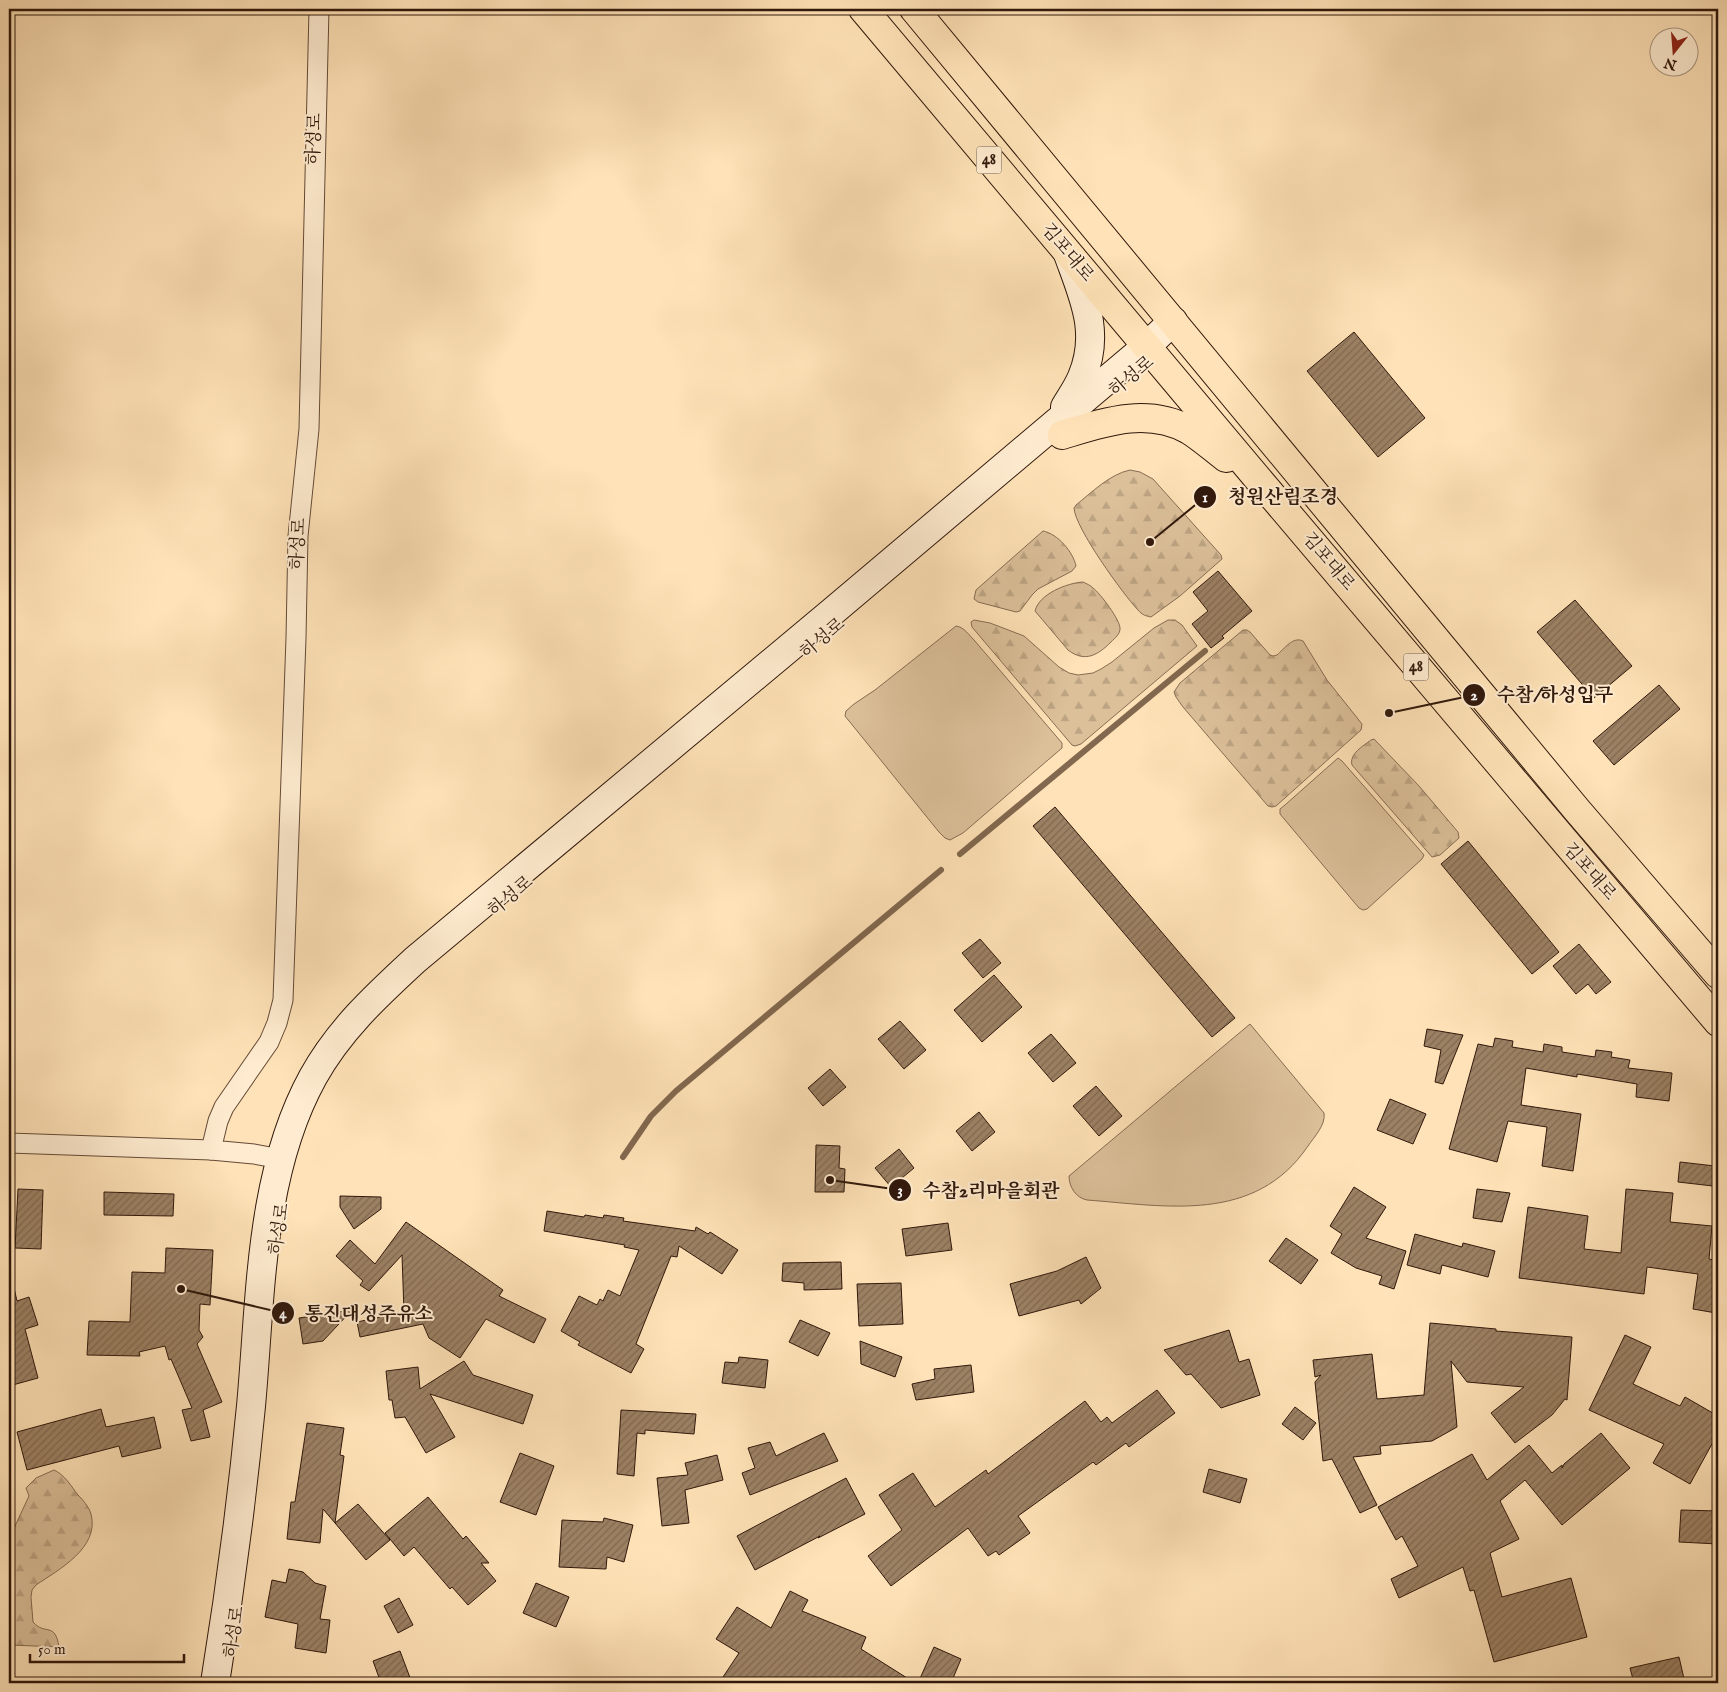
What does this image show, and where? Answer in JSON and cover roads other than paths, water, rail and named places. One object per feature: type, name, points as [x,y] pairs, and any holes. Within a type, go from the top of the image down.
[{"type":"main road","name":"김포대로","points":[[863,9],[1718,1022]]},
{"type":"main road","name":"김포대로","points":[[914,9],[1577,810],[1718,974]]},
{"type":"main road","points":[[1060,428],[1098,424],[1122,419],[1145,418],[1165,420],[1190,431],[1264,486]]},
{"type":"street","name":"하성로","points":[[211,1150],[218,1121],[224,1107],[268,1042],[277,1023],[283,1000],[298,536],[309,429],[319,9]]},
{"type":"street","points":[[1060,428],[1082,377],[1091,346],[1088,310],[1068,253]]},
{"type":"street","name":"하성로","points":[[215,1683],[239,1519],[268,1222],[281,1159],[298,1109],[325,1057],[357,1016],[415,960],[832,612],[1060,428],[1178,328]]},
{"type":"street","name":"하성로","points":[[227,1683],[249,1533],[270,1302],[290,1163],[304,1123],[319,1089],[332,1066],[379,1010],[427,966],[880,591],[1060,428]]},
{"type":"street","points":[[9,1143],[211,1150],[254,1154],[281,1159]]},
{"type":"waterway","points":[[960,854],[1205,651]]},
{"type":"waterway","points":[[623,1157],[651,1116],[676,1091],[941,870]]},
{"type":"place","name":"청원산림조경","points":[[1150,542]]},
{"type":"place","name":"수참/하성입구","points":[[1389,713]]},
{"type":"place","name":"수참2리마을회관","points":[[830,1180]]},
{"type":"place","name":"통진대성주유소","points":[[181,1289]]}]
